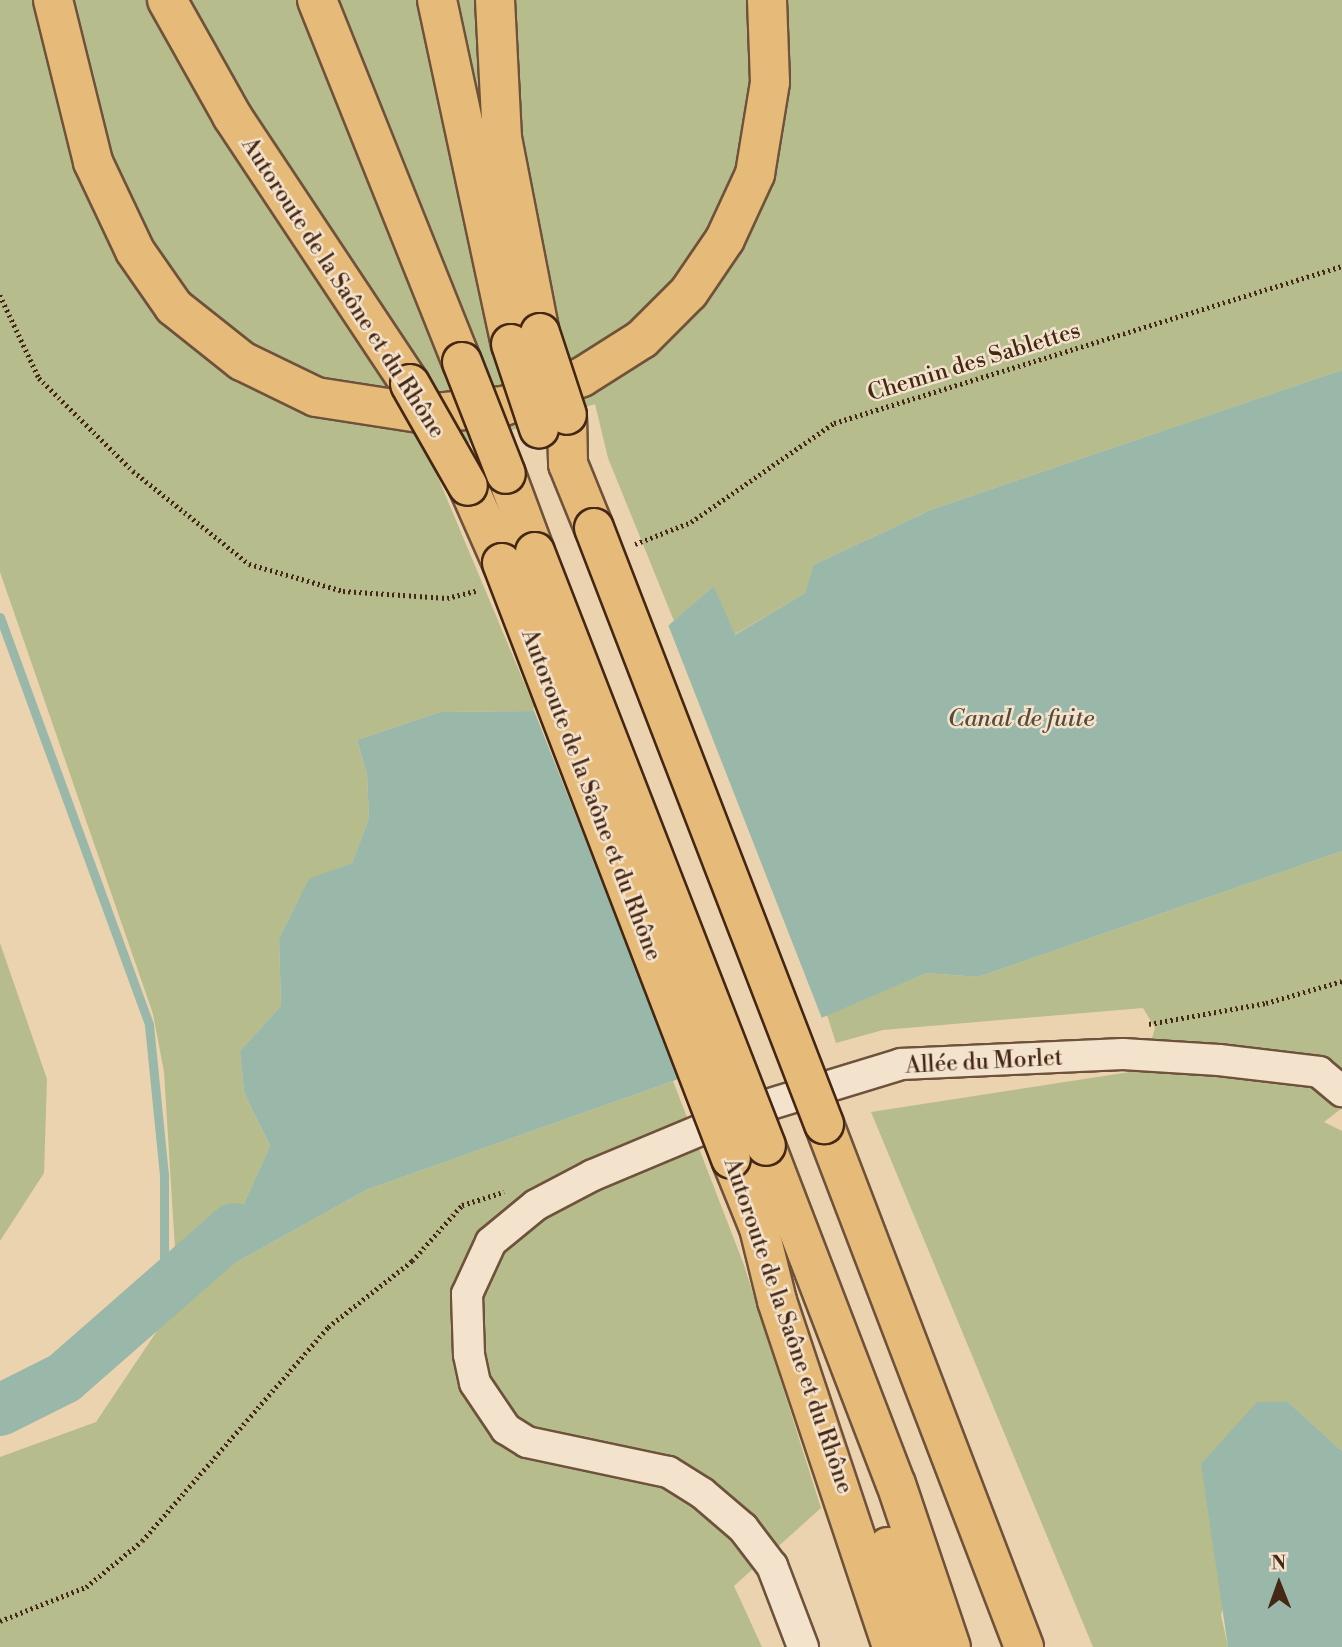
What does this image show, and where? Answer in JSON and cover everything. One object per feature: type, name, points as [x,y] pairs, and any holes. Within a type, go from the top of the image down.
[{"type":"highway","points":[[53,0],[97,172],[135,251],[174,307],[242,361],[316,397],[426,414],[504,406],[582,377],[642,339],[689,292],[725,239],[755,174],[770,82],[766,0]]},
{"type":"highway","name":"Autoroute de la Saône et du Rhône","points":[[167,0],[232,116],[410,384],[468,486],[508,568],[730,1159],[759,1228],[777,1301],[892,1647]]},
{"type":"highway","points":[[317,0],[506,474],[508,568],[766,1146],[896,1484],[951,1647]]},
{"type":"highway","points":[[437,0],[526,339],[553,422],[1024,1647]]},
{"type":"highway","points":[[495,0],[502,138],[526,339]]},
{"type":"highway","points":[[759,1228],[792,1294],[923,1647]]},
{"type":"street","name":"Allée du Morlet","points":[[803,1647],[772,1566],[743,1528],[702,1493],[668,1472],[527,1442],[506,1429],[475,1383],[469,1354],[467,1294],[491,1242],[536,1205],[593,1175],[741,1113],[901,1064],[1123,1054],[1330,1071],[1342,1091]]},
{"type":"path","name":"Chemin des Sablettes","points":[[628,547],[691,522],[834,423],[1342,266]]},
{"type":"path","points":[[0,295],[39,378],[133,471],[249,564],[343,591],[447,598],[508,568]]},
{"type":"path","points":[[0,1621],[86,1587],[142,1541],[328,1327],[412,1261],[462,1205],[514,1191]]},
{"type":"green space","points":[[0,0],[1342,0],[1342,370],[933,509],[813,565],[805,593],[734,635],[714,586],[674,621],[608,458],[595,404],[429,456],[536,711],[440,712],[357,740],[367,774],[369,818],[352,863],[309,880],[279,938],[281,1006],[240,1051],[244,1092],[270,1146],[242,1208],[176,1265],[164,1072],[153,1014],[0,572]]},
{"type":"green space","points":[[1342,851],[1342,1108],[1324,1122],[1342,1131],[1342,1451],[1288,1402],[1221,1615],[1228,1647],[1093,1647],[871,1112],[1143,1070],[1155,1028],[1143,1008],[883,1030],[836,1043],[827,1015],[927,973],[978,977]]},
{"type":"green space","points":[[0,943],[47,1079],[44,1173],[0,1241]]},
{"type":"green space","points":[[673,1081],[744,1265],[821,1508],[734,1586],[762,1647],[0,1647],[0,1457],[96,1422],[183,1292],[366,1190]]},
{"type":"water","name":"Canal de fuite","points":[[1342,370],[1342,851],[978,977],[927,973],[673,1081],[366,1190],[183,1292],[176,1265],[242,1208],[270,1146],[244,1092],[240,1051],[281,1006],[279,938],[309,879],[352,863],[369,818],[367,774],[357,740],[440,712],[536,711],[640,650],[714,586],[735,635],[805,593],[813,565],[933,509]]},
{"type":"water","points":[[1257,1402],[1288,1402],[1342,1451],[1342,1647],[1228,1647],[1201,1464]]},
{"type":"pier","points":[[667,622],[823,1021],[681,1081],[533,708],[638,647]]},
{"type":"waterway","points":[[0,617],[149,1025],[164,1174],[164,1285]]},
{"type":"waterway","points":[[0,1410],[64,1378],[234,1229]]}]
